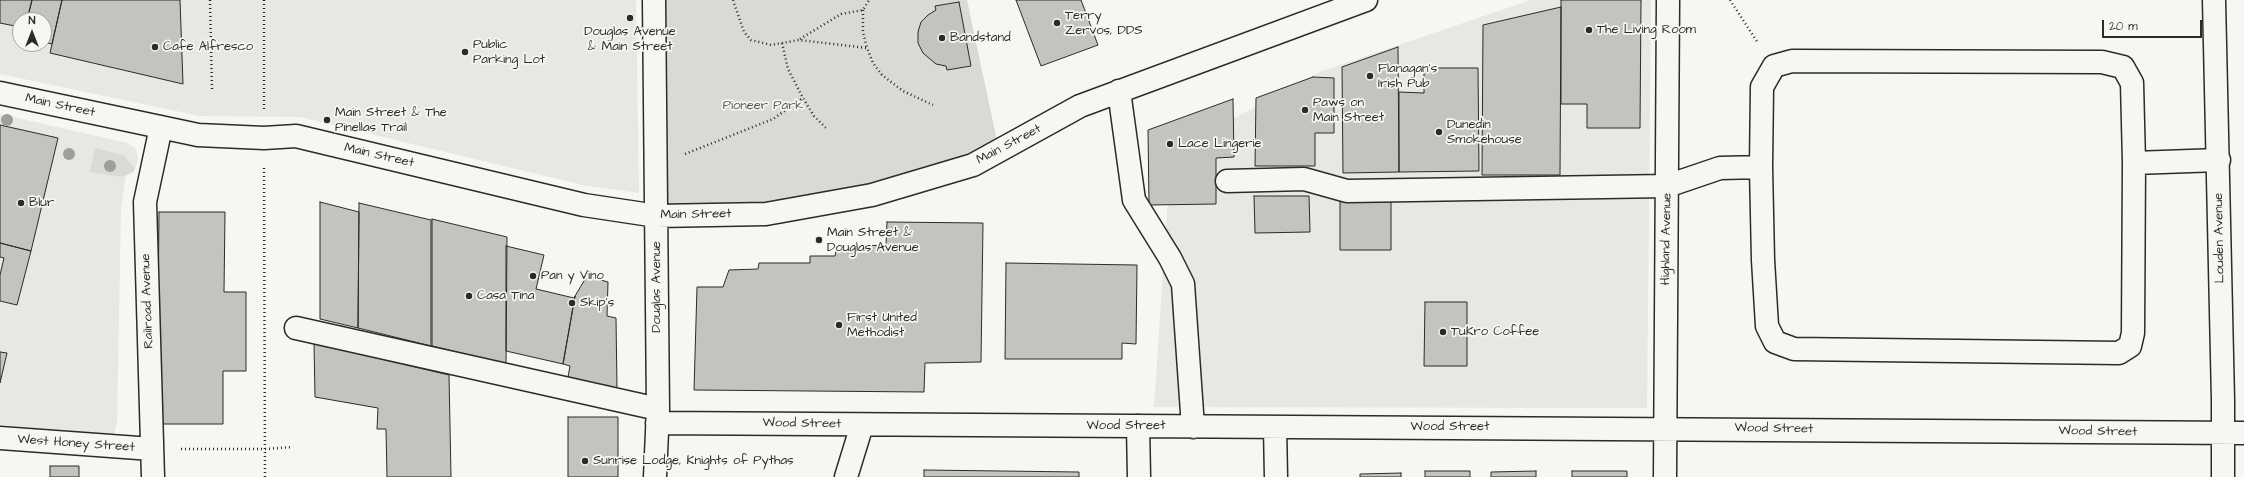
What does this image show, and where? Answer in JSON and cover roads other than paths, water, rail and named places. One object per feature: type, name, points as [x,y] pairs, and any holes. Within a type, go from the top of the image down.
[{"type":"street","name":"Douglas Avenue","points":[[654,0],[657,216],[657,416],[655,477]]},
{"type":"street","name":"Main Street","points":[[0,93],[198,135],[264,138],[296,136],[584,204],[657,216],[766,214],[872,195],[973,164],[1080,106],[1366,0]]},
{"type":"street","name":"Highland Avenue","points":[[1664,477],[1668,0]]},
{"type":"street","name":"Louden Avenue","points":[[2214,0],[2219,160],[2234,433],[2223,477]]},
{"type":"street","points":[[1792,61],[2102,62],[2123,67],[2132,83],[2134,163],[2133,333],[2130,346],[2119,353],[1794,350],[1775,342],[1767,326],[1763,260],[1761,167],[1762,87],[1774,66],[1792,61]]},
{"type":"street","points":[[1119,91],[1134,200],[1170,258],[1183,284],[1192,427]]},
{"type":"street","name":"Railroad Avenue","points":[[152,477],[145,202],[161,127]]},
{"type":"street","points":[[2134,163],[2219,160]]},
{"type":"street","points":[[1227,181],[1304,179],[1347,191],[1667,186],[1720,168],[1761,167]]},
{"type":"street","name":"Wood Street","points":[[296,328],[657,416],[862,425],[1665,428],[2234,433]]},
{"type":"street","points":[[846,477],[862,425]]},
{"type":"street","points":[[1138,426],[1138,477]]},
{"type":"street","points":[[1275,427],[1276,477]]},
{"type":"street","name":"West Honey Street","points":[[0,438],[152,449]]},
{"type":"place","name":"Douglas Avenue & Main Street","points":[[630,18]]},
{"type":"place","name":"Terry Zervos, DDS","points":[[1057,23]]},
{"type":"place","name":"The Living Room","points":[[1589,30]]},
{"type":"place","name":"Bandstand","points":[[942,38]]},
{"type":"place","name":"Cafe Alfresco","points":[[155,47]]},
{"type":"place","name":"Public Parking Lot","points":[[465,52]]},
{"type":"place","name":"Flanagan's Irish Pub","points":[[1370,76]]},
{"type":"place","name":"Paws on Main Street","points":[[1305,110]]},
{"type":"place","name":"Main Street & The Pinellas Trail","points":[[327,120]]},
{"type":"place","name":"Dunedin Smokehouse","points":[[1439,132]]},
{"type":"place","name":"Lace Lingerie","points":[[1170,144]]},
{"type":"place","name":"Blur","points":[[21,203]]},
{"type":"place","name":"Main Street & Douglas Avenue","points":[[819,240]]},
{"type":"place","name":"Pan y Vino","points":[[533,276]]},
{"type":"place","name":"Casa Tina","points":[[469,296]]},
{"type":"place","name":"Skip's","points":[[572,303]]},
{"type":"place","name":"First United Methodist","points":[[839,325]]},
{"type":"place","name":"TuKro Coffee","points":[[1443,332]]},
{"type":"place","name":"Sunrise Lodge, Knights of Pythas","points":[[585,461]]},
{"type":"park label","name":"Pioneer Park","points":[[763,106]]}]
